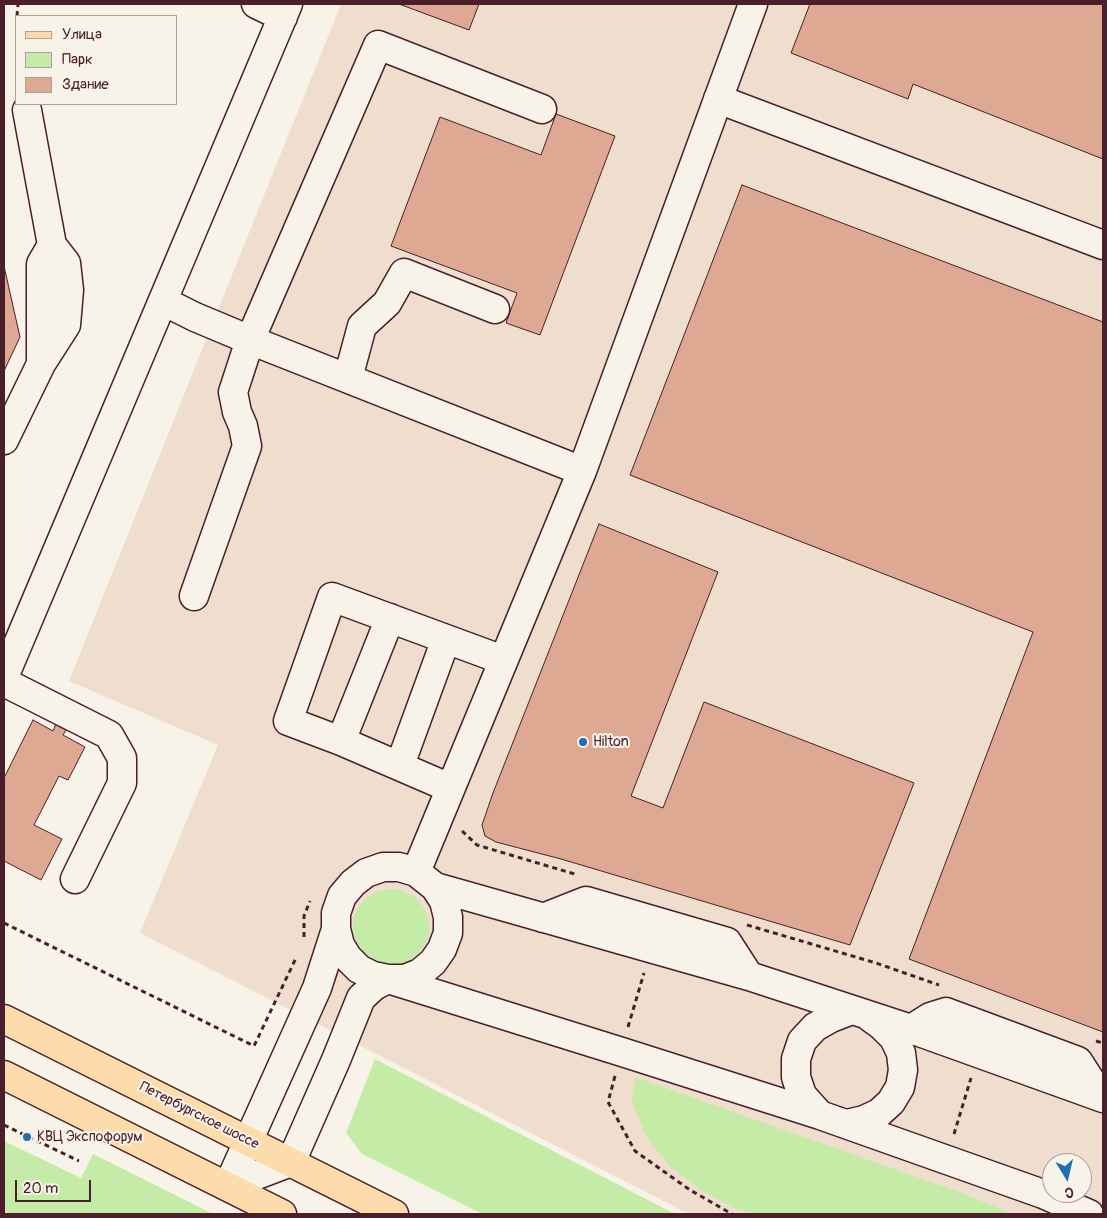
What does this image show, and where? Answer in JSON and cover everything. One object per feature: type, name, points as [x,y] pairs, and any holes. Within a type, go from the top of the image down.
[{"type":"main road","name":"Петербургское шоссе","points":[[4,1019],[394,1214]]},
{"type":"main road","points":[[4,1074],[282,1214]]},
{"type":"street","points":[[4,678],[285,10],[256,4]]},
{"type":"street","points":[[426,879],[450,788],[582,471],[753,4]]},
{"type":"street","points":[[194,596],[247,446],[244,426],[236,412],[233,392],[250,340],[378,46],[542,109]]},
{"type":"street","points":[[718,99],[1103,244]]},
{"type":"street","points":[[4,440],[41,364],[41,264],[52,245],[27,110]]},
{"type":"street","points":[[348,378],[362,326],[387,303],[404,273],[495,309]]},
{"type":"street","points":[[163,301],[195,317],[250,340],[582,471]]},
{"type":"street","points":[[450,788],[400,765],[288,721],[332,597],[503,660]]},
{"type":"street","points":[[341,741],[390,618]]},
{"type":"street","points":[[400,765],[446,639]]},
{"type":"street","points":[[4,682],[109,735],[122,758],[122,784],[75,879]]},
{"type":"street","points":[[1089,1214],[1043,1194],[848,1124],[388,979],[373,976],[359,969],[348,958],[340,945],[336,929],[336,912],[342,896],[353,883],[366,873],[382,867],[400,867],[426,879],[543,918],[749,976],[911,1028],[1102,1097]]},
{"type":"street","points":[[228,1186],[291,1162],[362,998],[374,986],[388,979],[404,978],[420,973],[433,962],[442,949],[448,933],[448,917],[444,901],[426,879]]},
{"type":"street","points":[[228,1186],[317,988],[336,929]]},
{"type":"street","points":[[820,1115],[802,1095],[796,1077],[796,1059],[802,1041],[814,1027],[831,1018],[859,1012],[882,1026],[894,1038],[901,1053],[903,1070],[900,1087],[891,1102],[879,1113],[864,1120],[848,1124]]},
{"type":"street","points":[[911,1028],[930,1017],[946,1012],[985,1026],[1078,1061],[1102,1097]]},
{"type":"path","points":[[947,1160],[978,1052]]},
{"type":"path","points":[[4,1125],[79,1161]]},
{"type":"shaded area","points":[[341,4],[1103,4],[1103,1214],[689,1214],[140,933],[218,745],[69,681]]},
{"type":"green space","points":[[391,889],[405,892],[418,900],[426,913],[429,927],[426,941],[418,954],[405,962],[391,965],[377,962],[364,954],[356,941],[353,927],[356,913],[364,900],[377,892]]},
{"type":"green space","points":[[375,1059],[675,1214],[482,1214],[362,1154],[346,1133]]},
{"type":"green space","points":[[635,1077],[959,1192],[1013,1214],[754,1214],[736,1209],[702,1191],[669,1165],[646,1136],[632,1101]]},
{"type":"green space","points":[[4,1141],[81,1178],[93,1154],[213,1214],[4,1214]]},
{"type":"building","points":[[399,4],[479,4],[469,30]]},
{"type":"building","points":[[810,4],[1103,4],[1103,159],[913,84],[908,99],[791,53]]},
{"type":"building","points":[[556,114],[615,136],[540,335],[506,323],[517,293],[391,246],[440,117],[541,155]]},
{"type":"building","points":[[742,185],[1103,322],[1103,1032],[909,959],[1033,632],[630,475]]},
{"type":"building","points":[[4,266],[20,337],[4,371]]},
{"type":"building","name":"Hilton","points":[[599,524],[718,572],[631,796],[663,808],[704,702],[914,783],[850,945],[561,859],[496,842],[485,836],[482,825],[493,793]]},
{"type":"building","points":[[33,720],[53,731],[56,724],[66,730],[63,735],[85,747],[68,780],[59,776],[34,825],[62,839],[41,880],[4,861],[4,778]]},
{"type":"place","name":"Hilton","points":[[583,742]]},
{"type":"place","name":"КВЦ Экспофорум","points":[[27,1137]]}]
